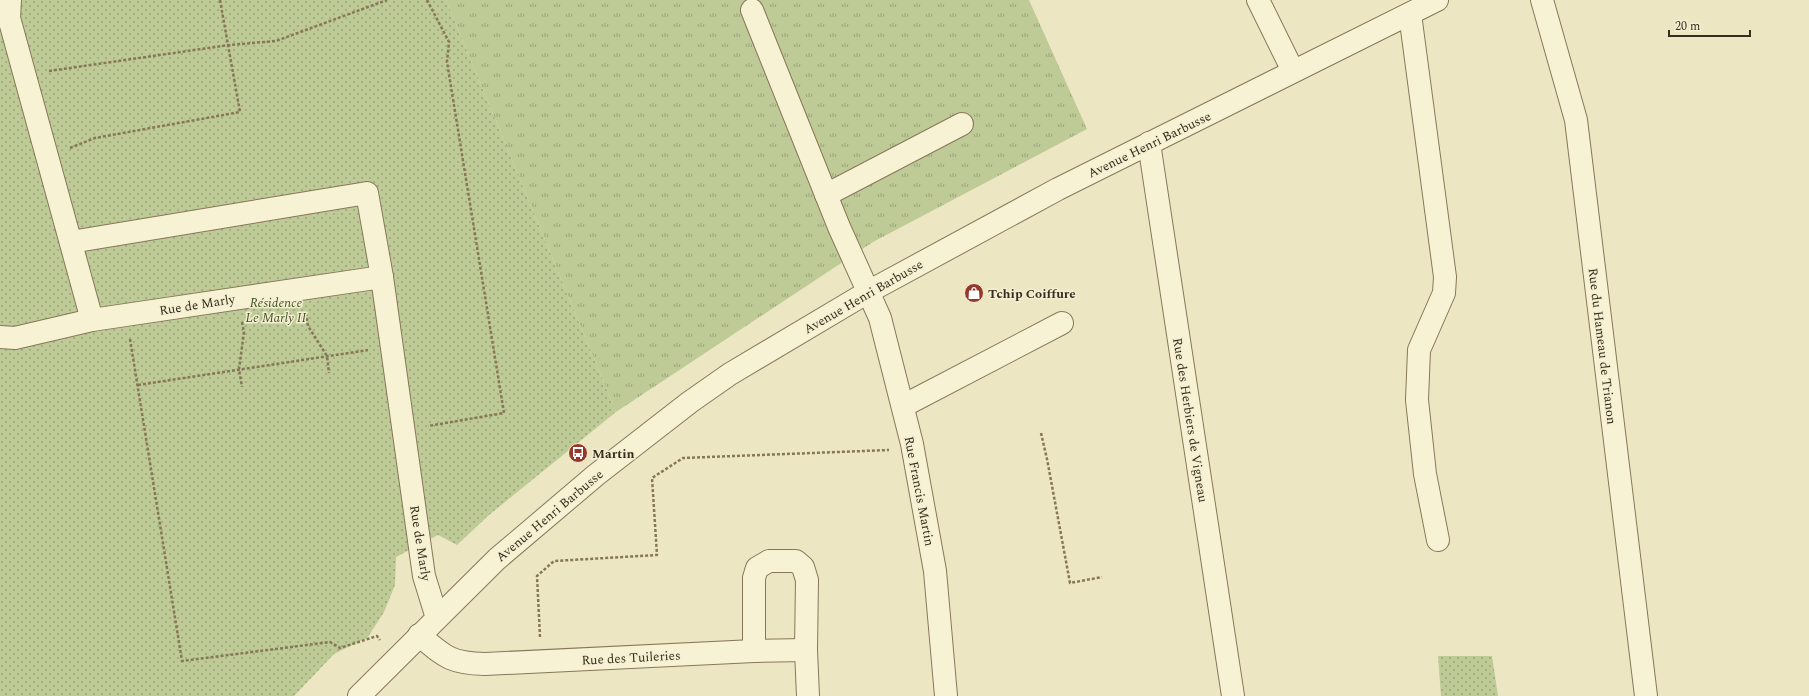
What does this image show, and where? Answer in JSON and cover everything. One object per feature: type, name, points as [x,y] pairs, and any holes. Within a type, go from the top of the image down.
[{"type":"street","points":[[10,0],[9,18],[92,320]]},
{"type":"street","points":[[1258,0],[1293,72]]},
{"type":"street","name":"Avenue Henri Barbusse","points":[[359,696],[497,558],[562,502],[690,402],[744,366],[868,292],[1058,189],[1437,0]]},
{"type":"street","name":"Rue du Hameau de Trianon","points":[[1542,0],[1576,120],[1646,696]]},
{"type":"street","name":"Rue Francis Martin","points":[[752,10],[826,195],[880,318],[912,444],[935,571],[946,696]]},
{"type":"street","points":[[1410,14],[1445,277],[1444,294],[1419,350],[1418,357],[1417,400],[1425,474],[1438,540]]},
{"type":"street","points":[[826,195],[962,124]]},
{"type":"street","name":"Rue des Herbiers de Vigneau","points":[[1149,143],[1233,696]]},
{"type":"street","points":[[71,242],[367,193],[382,277]]},
{"type":"street","name":"Rue de Marly","points":[[0,338],[15,338],[92,320],[382,277],[424,576],[437,618]]},
{"type":"street","points":[[903,406],[1062,323]]},
{"type":"street","points":[[754,651],[754,578],[757,568],[769,561],[796,561],[804,567],[807,580],[806,650],[808,696]]},
{"type":"street","name":"Rue des Tuileries","points":[[419,635],[444,656],[464,663],[541,662],[754,651],[806,650]]},
{"type":"path","points":[[48,158],[95,138],[240,112],[220,0]]},
{"type":"path","points":[[24,75],[229,45],[276,41],[387,0]]},
{"type":"path","points":[[404,430],[504,413],[447,62],[449,42],[427,0]]},
{"type":"path","points":[[303,288],[308,326],[327,356],[329,373]]},
{"type":"path","points":[[239,298],[244,332],[239,369],[242,387]]},
{"type":"path","points":[[127,315],[182,661],[330,642],[340,648],[377,636],[396,659]]},
{"type":"path","points":[[138,385],[392,347]]},
{"type":"path","points":[[1041,433],[1070,583],[1102,577]]},
{"type":"path","points":[[541,662],[536,576],[554,561],[657,555],[652,478],[683,458],[890,450],[912,444]]},
{"type":"green space","name":"Résidence Le Marly II","points":[[0,0],[446,0],[616,412],[489,515],[457,545],[438,535],[396,557],[395,585],[384,612],[368,637],[334,654],[294,696],[0,696]]},
{"type":"green space","points":[[446,0],[1029,0],[1087,129],[873,242],[616,412]]},
{"type":"green space","points":[[1438,656],[1492,656],[1498,696],[1441,696]]},
{"type":"place","name":"Tchip Coiffure","points":[[974,293]]},
{"type":"place","name":"Martin","points":[[578,453]]}]
